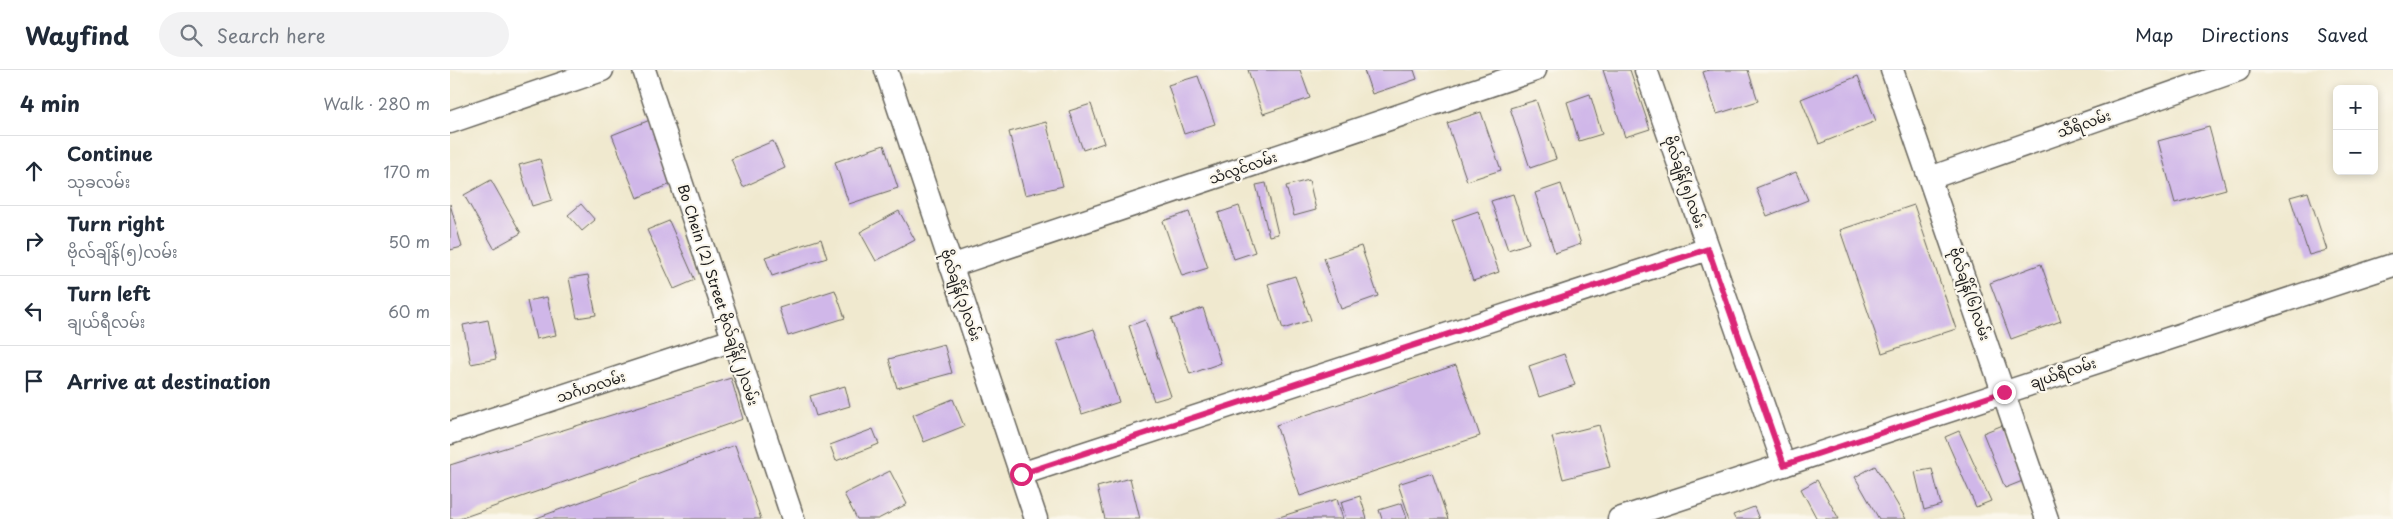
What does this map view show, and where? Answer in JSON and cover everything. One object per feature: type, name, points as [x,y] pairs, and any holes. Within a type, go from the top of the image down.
[{"type":"street","points":[[450,122],[602,70]]},
{"type":"street","name":"Bo Chein (2) Street ဗိုလ်ချိန်(၂)လမ်း","points":[[644,70],[793,519]]},
{"type":"street","name":"ဗိုလ်ချိန်(၃)လမ်း","points":[[886,70],[1036,519]]},
{"type":"street","name":"သံလွင်လမ်း","points":[[951,266],[1535,70]]},
{"type":"street","name":"ဗိုလ်ချိန်(၅)လမ်း","points":[[1646,70],[1784,465]]},
{"type":"street","name":"ဗိုလ်ချိန်(၆)လမ်း","points":[[1892,70],[2047,519]]},
{"type":"street","name":"သီရိလမ်း","points":[[1930,178],[2238,70]]},
{"type":"street","points":[[1021,474],[1708,249]]},
{"type":"street","name":"ချယ်ရီလမ်း","points":[[1618,519],[2393,265]]},
{"type":"street","name":"သင်္ဂဟလမ်း","points":[[450,433],[733,340]]},
{"type":"building","points":[[1248,70],[1300,70],[1310,98],[1263,114]]},
{"type":"building","points":[[1364,70],[1414,70],[1417,79],[1372,94]]},
{"type":"building","points":[[1603,70],[1630,70],[1650,129],[1625,137]]},
{"type":"building","points":[[1709,70],[1748,70],[1758,101],[1717,114],[1703,72]]},
{"type":"building","points":[[1198,76],[1215,124],[1184,134],[1168,85]]},
{"type":"building","points":[[1858,76],[1876,121],[1819,144],[1801,99]]},
{"type":"building","points":[[1590,94],[1602,134],[1579,141],[1567,102]]},
{"type":"building","points":[[1536,100],[1556,159],[1530,168],[1510,108]]},
{"type":"building","points":[[1091,104],[1104,143],[1083,150],[1069,111]]},
{"type":"building","points":[[1481,112],[1501,170],[1467,181],[1447,123]]},
{"type":"building","points":[[650,120],[676,182],[637,198],[612,135]]},
{"type":"building","points":[[1046,122],[1063,186],[1025,195],[1009,132]]},
{"type":"building","points":[[2209,127],[2226,189],[2175,203],[2158,141]]},
{"type":"building","points":[[773,141],[785,168],[743,187],[731,159]]},
{"type":"building","points":[[884,145],[898,188],[849,204],[835,162]]},
{"type":"building","points":[[540,159],[552,200],[532,206],[519,165]]},
{"type":"building","points":[[1796,172],[1808,200],[1767,216],[1756,188]]},
{"type":"building","points":[[491,180],[521,233],[494,248],[464,195]]},
{"type":"building","points":[[1309,180],[1316,210],[1294,216],[1286,186]]},
{"type":"building","points":[[1266,183],[1278,234],[1269,236],[1256,185]]},
{"type":"building","points":[[1561,184],[1581,244],[1555,253],[1535,193]]},
{"type":"building","points":[[2308,192],[2327,250],[2309,255],[2290,197]]},
{"type":"building","points":[[1513,194],[1529,243],[1508,250],[1491,201]]},
{"type":"building","points":[[450,204],[462,247],[450,250]]},
{"type":"building","points":[[581,204],[595,220],[582,231],[568,215]]},
{"type":"building","points":[[1914,205],[1956,329],[1882,353],[1840,230]]},
{"type":"building","points":[[1239,206],[1255,252],[1234,259],[1218,213]]},
{"type":"building","points":[[899,211],[915,240],[876,261],[860,232]]},
{"type":"building","points":[[1478,211],[1499,272],[1473,281],[1452,220]]},
{"type":"building","points":[[1189,212],[1208,268],[1182,276],[1163,221]]},
{"type":"building","points":[[669,221],[695,280],[674,289],[647,230]]},
{"type":"building","points":[[821,239],[827,258],[772,276],[765,257]]},
{"type":"building","points":[[1361,246],[1378,296],[1341,309],[1324,258]]},
{"type":"building","points":[[2041,264],[2061,321],[2011,339],[1990,283]]},
{"type":"building","points":[[588,275],[596,315],[577,318],[569,278]]},
{"type":"building","points":[[1295,276],[1311,320],[1283,329],[1268,284]]},
{"type":"building","points":[[835,290],[845,318],[788,336],[779,308]]},
{"type":"building","points":[[547,297],[556,335],[536,339],[527,301]]},
{"type":"building","points":[[1203,308],[1221,363],[1190,374],[1171,319]]},
{"type":"building","points":[[488,320],[496,359],[471,364],[463,325]]},
{"type":"building","points":[[1145,320],[1171,396],[1154,401],[1129,326]]},
{"type":"building","points":[[1094,329],[1119,402],[1082,414],[1057,341]]},
{"type":"building","points":[[944,344],[952,373],[897,388],[889,359]]},
{"type":"building","points":[[1564,354],[1575,385],[1539,397],[1529,366]]},
{"type":"building","points":[[1456,365],[1480,436],[1300,496],[1276,425]]},
{"type":"building","points":[[731,378],[743,419],[459,519],[450,519],[450,465]]},
{"type":"building","points":[[845,386],[850,406],[816,416],[810,396]]},
{"type":"building","points":[[953,399],[964,426],[924,442],[913,415]]},
{"type":"building","points":[[1599,425],[1610,467],[1563,479],[1552,437]]},
{"type":"building","points":[[2003,425],[2025,480],[2005,488],[1983,433]]},
{"type":"building","points":[[873,429],[879,444],[836,461],[830,445]]},
{"type":"building","points":[[1959,431],[1991,501],[1976,507],[1945,437]]},
{"type":"building","points":[[735,445],[761,519],[534,519],[591,498]]},
{"type":"building","points":[[1875,466],[1906,519],[1879,519],[1855,477]]},
{"type":"building","points":[[1932,469],[1941,505],[1924,510],[1915,472]]},
{"type":"building","points":[[890,471],[907,504],[878,519],[857,519],[844,494]]},
{"type":"building","points":[[1432,473],[1448,519],[1410,519],[1398,484]]},
{"type":"building","points":[[1130,478],[1140,519],[1105,519],[1097,487]]},
{"type":"building","points":[[1817,480],[1839,519],[1817,519],[1801,489]]},
{"type":"building","points":[[1360,496],[1367,519],[1346,519],[1341,502]]},
{"type":"building","points":[[1337,499],[1343,519],[1273,519]]},
{"type":"building","points":[[1402,503],[1407,519],[1382,519],[1379,510]]},
{"type":"building","points":[[1754,507],[1759,519],[1735,519],[1733,515]]},
{"type":"route","points":[[1021,474],[1708,249],[1784,465],[2004,392]]}]
